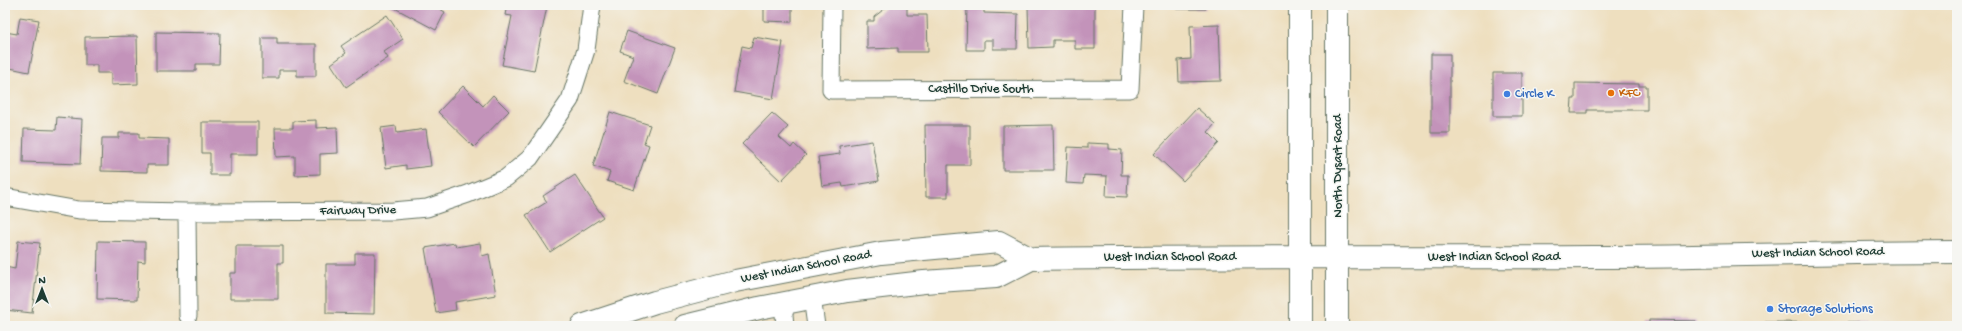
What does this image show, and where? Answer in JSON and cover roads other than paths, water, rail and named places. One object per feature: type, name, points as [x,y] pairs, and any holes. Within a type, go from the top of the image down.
[{"type":"main road","points":[[1300,5],[1300,326]]},
{"type":"main road","name":"North Dysart Road","points":[[1337,5],[1337,326]]},
{"type":"main road","name":"West Indian School Road","points":[[582,326],[654,302],[735,281],[881,253],[999,242],[1031,259]]},
{"type":"main road","name":"West Indian School Road","points":[[685,326],[783,303],[847,291],[924,282],[996,277],[1031,259],[1338,256],[1596,257],[1837,252],[1957,252]]},
{"type":"street","name":"Fairway Drive","points":[[5,197],[79,210],[187,212],[393,211],[428,208],[468,194],[506,178],[530,158],[570,100],[586,50],[592,5]]},
{"type":"street","name":"Castillo Drive South","points":[[832,5],[831,90],[1130,88],[1134,5]]},
{"type":"street","points":[[187,212],[188,316]]},
{"type":"street","points":[[812,297],[816,326]]},
{"type":"street","points":[[783,303],[785,326]]},
{"type":"place","name":"KFC","points":[[1611,93]]},
{"type":"place","name":"Circle K","points":[[1507,94]]},
{"type":"place","name":"Storage Solutions","points":[[1770,309]]}]
